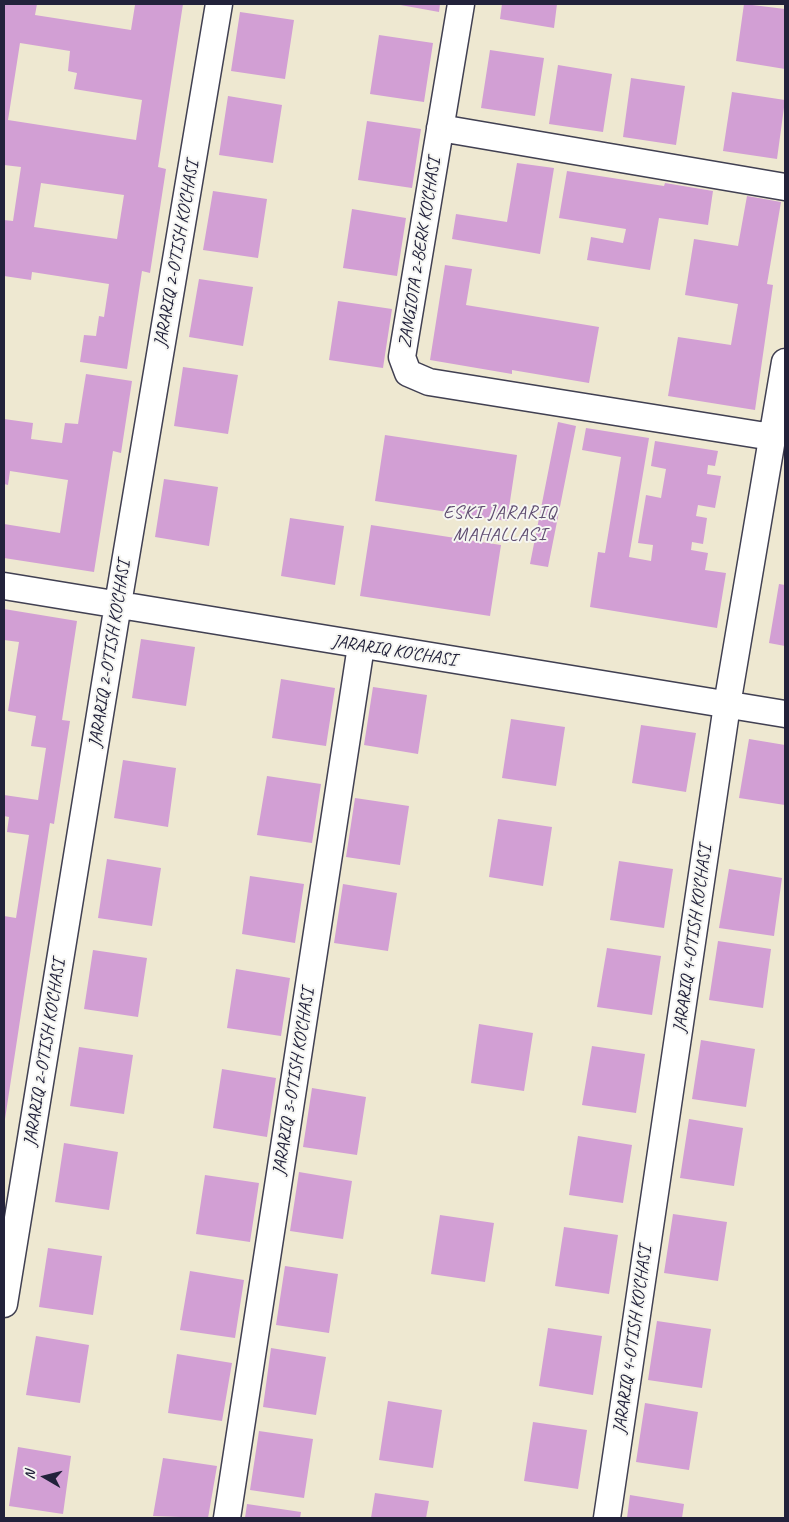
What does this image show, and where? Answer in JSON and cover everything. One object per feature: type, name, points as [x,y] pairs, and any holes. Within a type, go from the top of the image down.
[{"type":"street","name":"JARARIQ 2-O'TISH KO'CHASI","points":[[4,1304],[118,604],[219,4]]},
{"type":"street","name":"ZANGIOTA 2-BERK KO'CHASI","points":[[461,4],[402,357],[408,373],[429,382],[772,437]]},
{"type":"street","points":[[440,128],[785,187]]},
{"type":"street","name":"JARARIQ 4-O'TISH KO'CHASI","points":[[607,1518],[727,705],[785,362]]},
{"type":"street","name":"JARARIQ KO'CHASI","points":[[4,586],[785,714]]},
{"type":"street","name":"JARARIQ 3-O'TISH KO'CHASI","points":[[227,1518],[362,646]]},
{"type":"building","points":[[4,4],[37,4],[35,15],[131,30],[135,5],[183,4],[158,167],[166,169],[150,273],[142,271],[127,369],[80,362],[84,335],[96,336],[99,316],[104,317],[109,284],[32,272],[31,280],[4,276],[4,220],[13,221],[21,167],[4,165]],"holes":[[[20,43],[70,51],[68,71],[77,73],[74,89],[142,100],[136,140],[8,120]],[[41,183],[124,195],[117,239],[34,227]]]},
{"type":"building","points":[[395,4],[440,4],[439,12]]},
{"type":"building","points":[[502,4],[557,4],[554,28],[500,19]]},
{"type":"building","points":[[744,4],[785,9],[785,69],[736,61]]},
{"type":"building","points":[[240,12],[294,20],[285,79],[231,71]]},
{"type":"building","points":[[379,35],[433,43],[424,102],[370,94]]},
{"type":"building","points":[[490,50],[544,58],[535,116],[481,108]]},
{"type":"building","points":[[558,65],[612,74],[603,132],[549,124]]},
{"type":"building","points":[[631,78],[685,86],[676,145],[623,137]]},
{"type":"building","points":[[732,92],[785,100],[777,159],[723,151]]},
{"type":"building","points":[[228,96],[282,105],[273,163],[219,155]]},
{"type":"building","points":[[367,121],[421,129],[412,188],[358,180]]},
{"type":"building","points":[[517,163],[554,168],[540,254],[452,239],[456,214],[507,222]]},
{"type":"building","points":[[567,171],[664,186],[665,183],[713,191],[708,225],[659,218],[650,270],[587,260],[591,237],[623,243],[626,229],[559,218]]},
{"type":"building","points":[[213,191],[267,199],[258,258],[203,250]]},
{"type":"building","points":[[747,196],[781,202],[767,284],[773,285],[755,410],[668,396],[678,337],[731,345],[738,304],[685,295],[694,239],[738,246]]},
{"type":"building","points":[[352,209],[406,218],[397,276],[343,268]]},
{"type":"building","points":[[445,265],[472,269],[466,305],[599,327],[589,383],[512,370],[512,374],[430,360]]},
{"type":"building","points":[[199,279],[253,287],[243,346],[189,337]]},
{"type":"building","points":[[338,301],[392,309],[383,368],[329,360]]},
{"type":"building","points":[[183,367],[238,375],[228,434],[174,426]]},
{"type":"building","points":[[86,374],[132,381],[121,453],[113,451],[94,572],[4,558],[4,524],[60,533],[68,480],[10,471],[8,485],[4,484],[4,419],[33,423],[31,439],[62,443],[65,423],[78,424]]},
{"type":"building","points":[[558,422],[576,426],[548,567],[530,564]]},
{"type":"building","points":[[586,428],[649,438],[629,557],[651,561],[653,545],[638,543],[646,495],[661,498],[666,469],[651,466],[655,441],[718,451],[715,466],[708,465],[707,474],[721,476],[715,508],[698,505],[696,516],[707,518],[703,544],[692,542],[691,550],[708,553],[705,570],[726,573],[717,628],[590,607],[598,552],[605,553],[621,457],[582,450]]},
{"type":"building","points":[[385,435],[517,455],[507,521],[375,501]]},
{"type":"building","points":[[164,479],[218,487],[209,546],[155,537]]},
{"type":"building","points":[[290,518],[344,526],[335,585],[281,576]]},
{"type":"building","points":[[371,525],[501,545],[490,616],[360,596]]},
{"type":"building","points":[[779,584],[785,585],[785,646],[769,643]]},
{"type":"building","points":[[4,609],[77,621],[62,720],[70,721],[54,824],[50,823],[5,1119],[4,916],[16,918],[29,835],[7,832],[9,817],[4,816],[4,795],[38,800],[46,748],[31,746],[36,716],[8,711],[19,642],[4,640]]},
{"type":"building","points":[[141,639],[195,647],[186,706],[132,698]]},
{"type":"building","points":[[281,679],[335,688],[326,746],[272,738]]},
{"type":"building","points":[[373,687],[427,695],[418,754],[364,745]]},
{"type":"building","points":[[511,719],[565,727],[556,786],[502,778]]},
{"type":"building","points":[[641,725],[696,733],[686,792],[632,783]]},
{"type":"building","points":[[749,739],[785,745],[785,805],[739,798]]},
{"type":"building","points":[[123,760],[176,768],[168,827],[114,818]]},
{"type":"building","points":[[267,776],[321,784],[312,843],[257,835]]},
{"type":"building","points":[[355,798],[409,806],[400,865],[346,857]]},
{"type":"building","points":[[498,819],[552,827],[543,886],[489,877]]},
{"type":"building","points":[[107,859],[161,868],[152,926],[98,918]]},
{"type":"building","points":[[619,861],[673,869],[664,928],[610,920]]},
{"type":"building","points":[[729,869],[782,878],[774,936],[719,928]]},
{"type":"building","points":[[250,876],[304,884],[295,943],[242,934]]},
{"type":"building","points":[[343,884],[397,893],[388,951],[334,943]]},
{"type":"building","points":[[718,941],[771,949],[763,1008],[709,1000]]},
{"type":"building","points":[[607,948],[661,956],[652,1015],[597,1007]]},
{"type":"building","points":[[93,950],[147,958],[138,1017],[84,1009]]},
{"type":"building","points":[[236,969],[290,978],[281,1036],[227,1028]]},
{"type":"building","points":[[479,1024],[533,1033],[524,1091],[471,1083]]},
{"type":"building","points":[[701,1040],[755,1049],[746,1107],[692,1099]]},
{"type":"building","points":[[592,1046],[645,1054],[636,1113],[582,1105]]},
{"type":"building","points":[[79,1047],[133,1055],[124,1114],[70,1106]]},
{"type":"building","points":[[222,1069],[276,1078],[267,1137],[213,1128]]},
{"type":"building","points":[[312,1088],[366,1097],[357,1155],[303,1147]]},
{"type":"building","points":[[689,1119],[743,1128],[734,1186],[680,1178]]},
{"type":"building","points":[[578,1136],[632,1145],[623,1203],[569,1195]]},
{"type":"building","points":[[64,1143],[118,1152],[109,1210],[55,1202]]},
{"type":"building","points":[[299,1172],[352,1181],[343,1239],[290,1231]]},
{"type":"building","points":[[205,1175],[259,1183],[250,1242],[196,1234]]},
{"type":"building","points":[[673,1214],[727,1222],[718,1281],[664,1273]]},
{"type":"building","points":[[440,1215],[494,1223],[485,1282],[431,1274]]},
{"type":"building","points":[[564,1227],[618,1235],[609,1294],[555,1286]]},
{"type":"building","points":[[48,1248],[102,1256],[93,1315],[39,1307]]},
{"type":"building","points":[[285,1266],[338,1274],[329,1333],[276,1325]]},
{"type":"building","points":[[190,1271],[244,1280],[235,1338],[180,1330]]},
{"type":"building","points":[[657,1321],[711,1329],[702,1388],[648,1380]]},
{"type":"building","points":[[548,1328],[602,1336],[593,1395],[539,1386]]},
{"type":"building","points":[[36,1336],[89,1345],[80,1403],[26,1395]]},
{"type":"building","points":[[271,1348],[326,1357],[316,1415],[263,1407]]},
{"type":"building","points":[[177,1354],[232,1363],[222,1421],[168,1413]]},
{"type":"building","points":[[388,1401],[442,1410],[433,1468],[379,1460]]},
{"type":"building","points":[[645,1403],[698,1412],[689,1470],[636,1462]]},
{"type":"building","points":[[533,1422],[587,1430],[578,1489],[524,1481]]},
{"type":"building","points":[[259,1431],[313,1439],[304,1498],[250,1490]]},
{"type":"building","points":[[18,1447],[71,1456],[63,1514],[9,1506]]},
{"type":"building","points":[[163,1458],[217,1466],[208,1518],[153,1516]]},
{"type":"building","points":[[375,1493],[429,1501],[426,1518],[371,1518]]},
{"type":"building","points":[[630,1495],[684,1504],[682,1518],[627,1518]]},
{"type":"building","points":[[247,1504],[301,1512],[300,1518],[245,1518]]},
{"type":"district","name":"ESKI JARARIQ MAHALLASI","points":[[500,524]]}]
